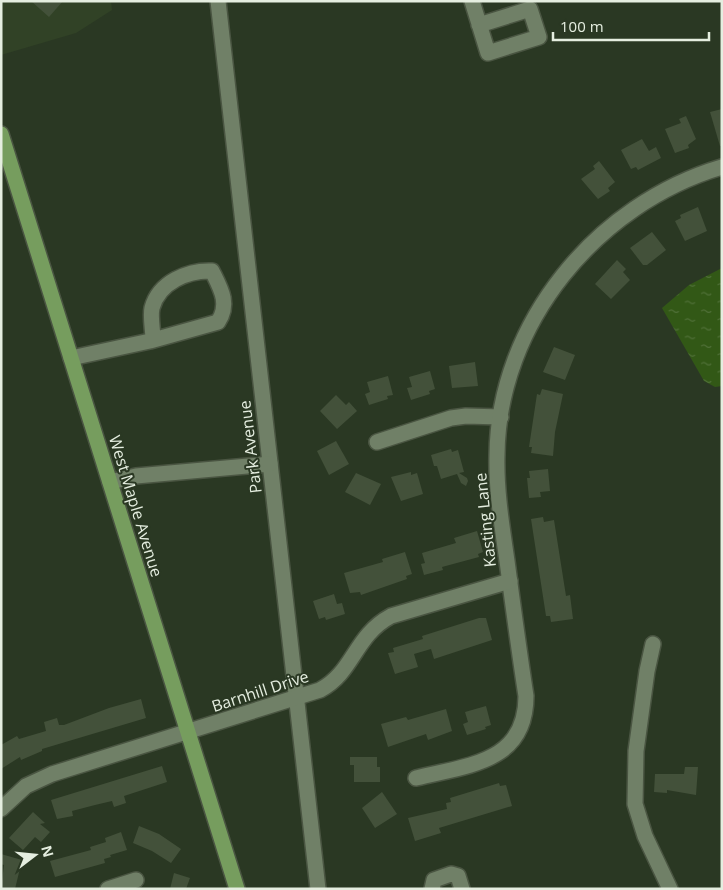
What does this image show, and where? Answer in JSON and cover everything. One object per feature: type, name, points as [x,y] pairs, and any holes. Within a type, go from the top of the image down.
[{"type":"main road","name":"West Maple Avenue","points":[[1,134],[237,889]]},
{"type":"street","name":"Park Avenue","points":[[218,1],[318,889]]},
{"type":"street","points":[[472,1],[479,25]]},
{"type":"street","name":"Kasting Lane","points":[[416,778],[492,756],[513,742],[526,713],[526,696],[497,489],[496,453],[501,417],[511,374],[521,345],[536,315],[563,275],[588,246],[620,218],[669,188],[722,167]]},
{"type":"street","points":[[71,358],[153,340],[218,322],[224,312],[223,293],[212,271],[197,270],[174,280],[161,290],[152,308],[153,340]]},
{"type":"street","points":[[377,442],[451,418],[466,416],[501,417]]},
{"type":"street","points":[[110,482],[136,476],[270,464]]},
{"type":"street","name":"Barnhill Drive","points":[[1,809],[26,786],[52,774],[296,698],[330,685],[344,670],[365,636],[376,624],[391,616],[510,581]]},
{"type":"street","points":[[653,644],[646,671],[636,751],[635,804],[644,836],[670,889]]},
{"type":"street","points":[[432,889],[434,880],[451,874],[458,876],[462,889]]},
{"type":"street","points":[[108,889],[136,880]]},
{"type":"shaded area","points":[[1,1],[111,1],[112,10],[76,33],[1,55]]},
{"type":"water","points":[[722,268],[722,386],[715,387],[704,381],[662,308],[689,285]]},
{"type":"building","points":[[31,1],[63,1],[49,17]]},
{"type":"building","points":[[722,109],[722,146],[720,146],[710,112]]},
{"type":"building","points":[[686,116],[696,139],[688,145],[689,148],[675,153],[665,129],[681,123],[679,119]]},
{"type":"building","points":[[642,139],[649,151],[656,147],[661,158],[638,170],[636,167],[631,169],[621,150]]},
{"type":"building","points":[[599,161],[615,182],[608,188],[610,191],[598,199],[581,179],[595,169],[593,166]]},
{"type":"building","points":[[698,207],[707,231],[685,241],[675,221],[681,218],[680,215]]},
{"type":"building","points":[[652,232],[666,250],[647,265],[643,265],[630,248]]},
{"type":"building","points":[[617,260],[626,269],[623,272],[630,280],[611,299],[595,284]]},
{"type":"building","points":[[554,347],[575,355],[565,380],[543,372]]},
{"type":"building","points":[[475,362],[478,386],[452,388],[449,366]]},
{"type":"building","points":[[430,371],[435,389],[429,391],[430,394],[411,400],[407,388],[412,387],[409,377]]},
{"type":"building","points":[[388,376],[393,395],[387,396],[388,399],[369,405],[365,394],[370,392],[367,382]]},
{"type":"building","points":[[542,389],[563,394],[555,432],[553,456],[531,453],[532,447],[529,447],[537,394],[540,395]]},
{"type":"building","points":[[336,395],[346,405],[349,402],[357,411],[337,429],[320,411]]},
{"type":"building","points":[[336,441],[349,464],[329,475],[317,451]]},
{"type":"building","points":[[451,449],[452,452],[458,450],[464,472],[459,473],[467,478],[466,486],[461,483],[457,474],[441,479],[437,466],[434,466],[431,455]]},
{"type":"building","points":[[548,469],[550,491],[540,492],[541,497],[529,498],[527,478],[530,478],[529,471]]},
{"type":"building","points":[[411,472],[411,475],[417,473],[423,494],[401,501],[391,477]]},
{"type":"building","points":[[356,473],[381,484],[370,505],[345,492]]},
{"type":"building","points":[[543,517],[544,522],[554,520],[566,596],[570,595],[573,619],[551,622],[550,616],[546,616],[531,519]]},
{"type":"building","points":[[477,531],[483,552],[478,554],[479,557],[442,567],[443,570],[424,575],[421,564],[425,563],[422,553],[456,543],[454,538]]},
{"type":"building","points":[[405,552],[412,574],[406,576],[407,579],[361,595],[360,592],[350,593],[344,573],[383,562],[382,559]]},
{"type":"building","points":[[334,594],[337,604],[342,603],[345,614],[326,620],[325,617],[319,619],[313,601]]},
{"type":"building","points":[[479,618],[486,618],[492,640],[434,659],[431,649],[414,654],[418,667],[395,674],[388,653],[394,652],[393,648],[423,639],[422,636]]},
{"type":"building","points":[[141,699],[146,718],[42,749],[42,751],[21,760],[20,757],[1,769],[1,745],[17,736],[19,739],[46,731],[44,722],[57,718],[59,725],[64,725],[109,708]]},
{"type":"building","points":[[486,706],[491,725],[485,727],[486,729],[467,735],[463,724],[468,722],[465,712]]},
{"type":"building","points":[[446,709],[452,731],[428,740],[426,734],[388,747],[381,724],[406,717],[408,720]]},
{"type":"building","points":[[350,757],[377,757],[377,767],[380,767],[380,782],[354,782],[354,765],[350,765]]},
{"type":"building","points":[[162,766],[167,782],[124,796],[126,803],[114,807],[112,801],[72,811],[73,816],[57,819],[51,800]]},
{"type":"building","points":[[685,767],[698,767],[696,795],[667,790],[667,793],[654,792],[655,774],[684,774]]},
{"type":"building","points":[[499,783],[500,786],[506,785],[512,806],[439,828],[441,833],[415,841],[408,818],[447,809],[446,803],[451,802],[450,798]]},
{"type":"building","points":[[382,792],[397,814],[375,828],[362,808]]},
{"type":"building","points":[[33,812],[45,823],[40,824],[50,832],[41,842],[35,837],[23,850],[9,838]]},
{"type":"building","points":[[139,826],[159,834],[181,849],[171,863],[152,851],[133,843]]},
{"type":"building","points":[[121,832],[127,850],[110,855],[111,857],[104,859],[105,863],[55,877],[50,861],[91,850],[90,847],[106,842],[105,838]]},
{"type":"building","points":[[1,854],[22,860],[15,889],[1,889],[4,865],[1,864]]},
{"type":"building","points":[[174,873],[190,878],[186,889],[170,889]]}]
